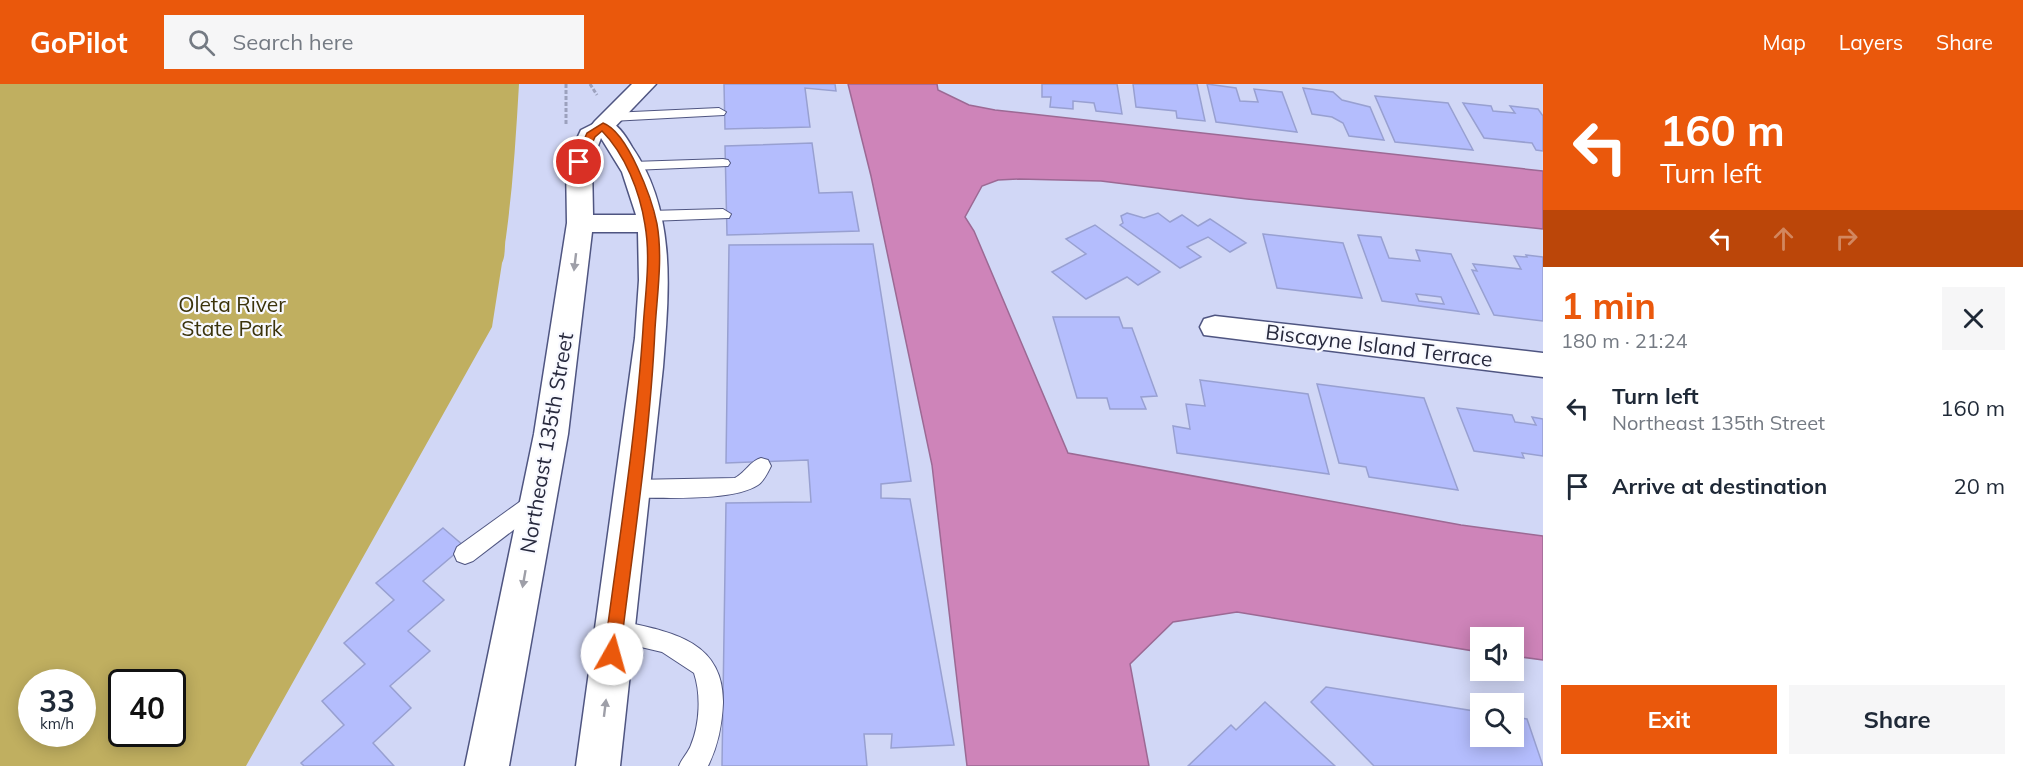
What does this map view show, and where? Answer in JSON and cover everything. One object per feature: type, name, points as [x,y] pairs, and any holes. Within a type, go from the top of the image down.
[{"type":"street","name":"Northeast 135th Street","points":[[487,766],[551,434],[580,223],[579,162],[590,135],[607,122],[645,84]]},
{"type":"street","points":[[598,766],[647,368],[653,255],[650,220],[632,166],[607,122]]},
{"type":"street","points":[[580,223],[650,220]]},
{"type":"street","name":"Biscayne Island Terrace","points":[[1215,327],[1543,365]]},
{"type":"lane","points":[[607,122],[719,112]]},
{"type":"lane","points":[[632,166],[723,163]]},
{"type":"lane","points":[[650,220],[723,214]]},
{"type":"lane","points":[[632,489],[737,486],[753,478],[761,466]]},
{"type":"lane","points":[[465,554],[539,499]]},
{"type":"lane","points":[[615,631],[668,642],[703,666],[710,688],[709,728],[698,761],[693,766]]},
{"type":"green space","name":"Oleta River State Park","points":[[0,84],[519,84],[504,254],[492,327],[246,766],[0,766]]},
{"type":"shaded area","points":[[848,84],[937,84],[938,90],[969,105],[995,110],[1543,171],[1543,229],[1247,199],[1101,181],[1019,179],[998,180],[982,186],[965,217],[974,231],[1068,453],[1461,525],[1543,536],[1543,660],[1524,657],[1524,627],[1470,627],[1470,650],[1237,612],[1173,622],[1130,664],[1149,766],[967,766],[932,465],[871,176]]},
{"type":"building","points":[[724,84],[835,84],[836,91],[805,88],[810,127],[725,129]]},
{"type":"building","points":[[1042,84],[1117,84],[1122,114],[1096,111],[1094,103],[1073,101],[1073,109],[1050,107],[1051,97],[1042,97]]},
{"type":"building","points":[[1133,84],[1197,84],[1205,121],[1177,118],[1176,111],[1136,107]]},
{"type":"building","points":[[1207,84],[1236,88],[1240,101],[1258,102],[1254,89],[1282,92],[1297,132],[1216,122]]},
{"type":"building","points":[[1303,88],[1333,92],[1342,100],[1370,107],[1384,140],[1349,136],[1343,123],[1332,117],[1312,114]]},
{"type":"building","points":[[1375,96],[1448,103],[1473,150],[1395,142]]},
{"type":"building","points":[[1463,103],[1491,106],[1493,111],[1515,113],[1510,106],[1538,109],[1543,116],[1543,151],[1536,150],[1532,143],[1484,138]]},
{"type":"building","points":[[812,143],[819,193],[852,192],[859,231],[727,235],[725,146]]},
{"type":"building","points":[[1127,213],[1144,218],[1158,213],[1170,222],[1182,215],[1198,226],[1210,219],[1246,243],[1230,252],[1208,237],[1187,247],[1201,257],[1180,268],[1120,225],[1123,223],[1121,216]]},
{"type":"building","points":[[1095,225],[1160,272],[1138,285],[1127,277],[1086,299],[1052,272],[1086,254],[1066,239]]},
{"type":"building","points":[[1263,234],[1343,243],[1362,298],[1277,288]]},
{"type":"building","points":[[1358,235],[1381,237],[1389,258],[1420,261],[1416,250],[1451,254],[1479,314],[1382,301]],"holes":[[[1416,294],[1441,297],[1444,304],[1419,301]]]},
{"type":"building","points":[[873,244],[911,481],[881,484],[881,498],[910,499],[954,745],[891,748],[892,734],[864,734],[867,766],[722,766],[726,503],[811,502],[808,460],[726,463],[729,245]]},
{"type":"building","points":[[1526,255],[1543,257],[1543,321],[1494,315],[1472,270],[1477,271],[1473,264],[1521,269],[1514,256],[1527,257]]},
{"type":"building","points":[[1053,317],[1119,317],[1123,328],[1132,328],[1157,396],[1141,397],[1146,409],[1110,409],[1107,398],[1077,398]]},
{"type":"building","points":[[1200,380],[1308,394],[1329,474],[1177,453],[1173,426],[1190,429],[1186,404],[1205,406]]},
{"type":"building","points":[[1317,384],[1424,398],[1458,490],[1369,477],[1366,467],[1339,463]]},
{"type":"building","points":[[1457,408],[1512,415],[1515,422],[1536,425],[1532,417],[1543,419],[1543,456],[1522,453],[1524,458],[1474,451]]},
{"type":"building","points":[[443,528],[464,546],[423,581],[444,600],[408,631],[430,651],[390,686],[411,708],[373,743],[394,766],[304,766],[301,763],[344,725],[322,701],[365,664],[344,643],[394,600],[376,583]]},
{"type":"building","points":[[1326,687],[1470,710],[1470,747],[1524,747],[1524,719],[1527,719],[1543,766],[1374,766],[1311,702]]},
{"type":"building","points":[[1265,702],[1335,766],[1188,766],[1231,725],[1236,730]]},
{"type":"route","points":[[579,162],[583,147],[590,135],[603,126],[618,142],[632,166],[642,190],[651,224],[653,255],[647,368],[612,654]]}]
